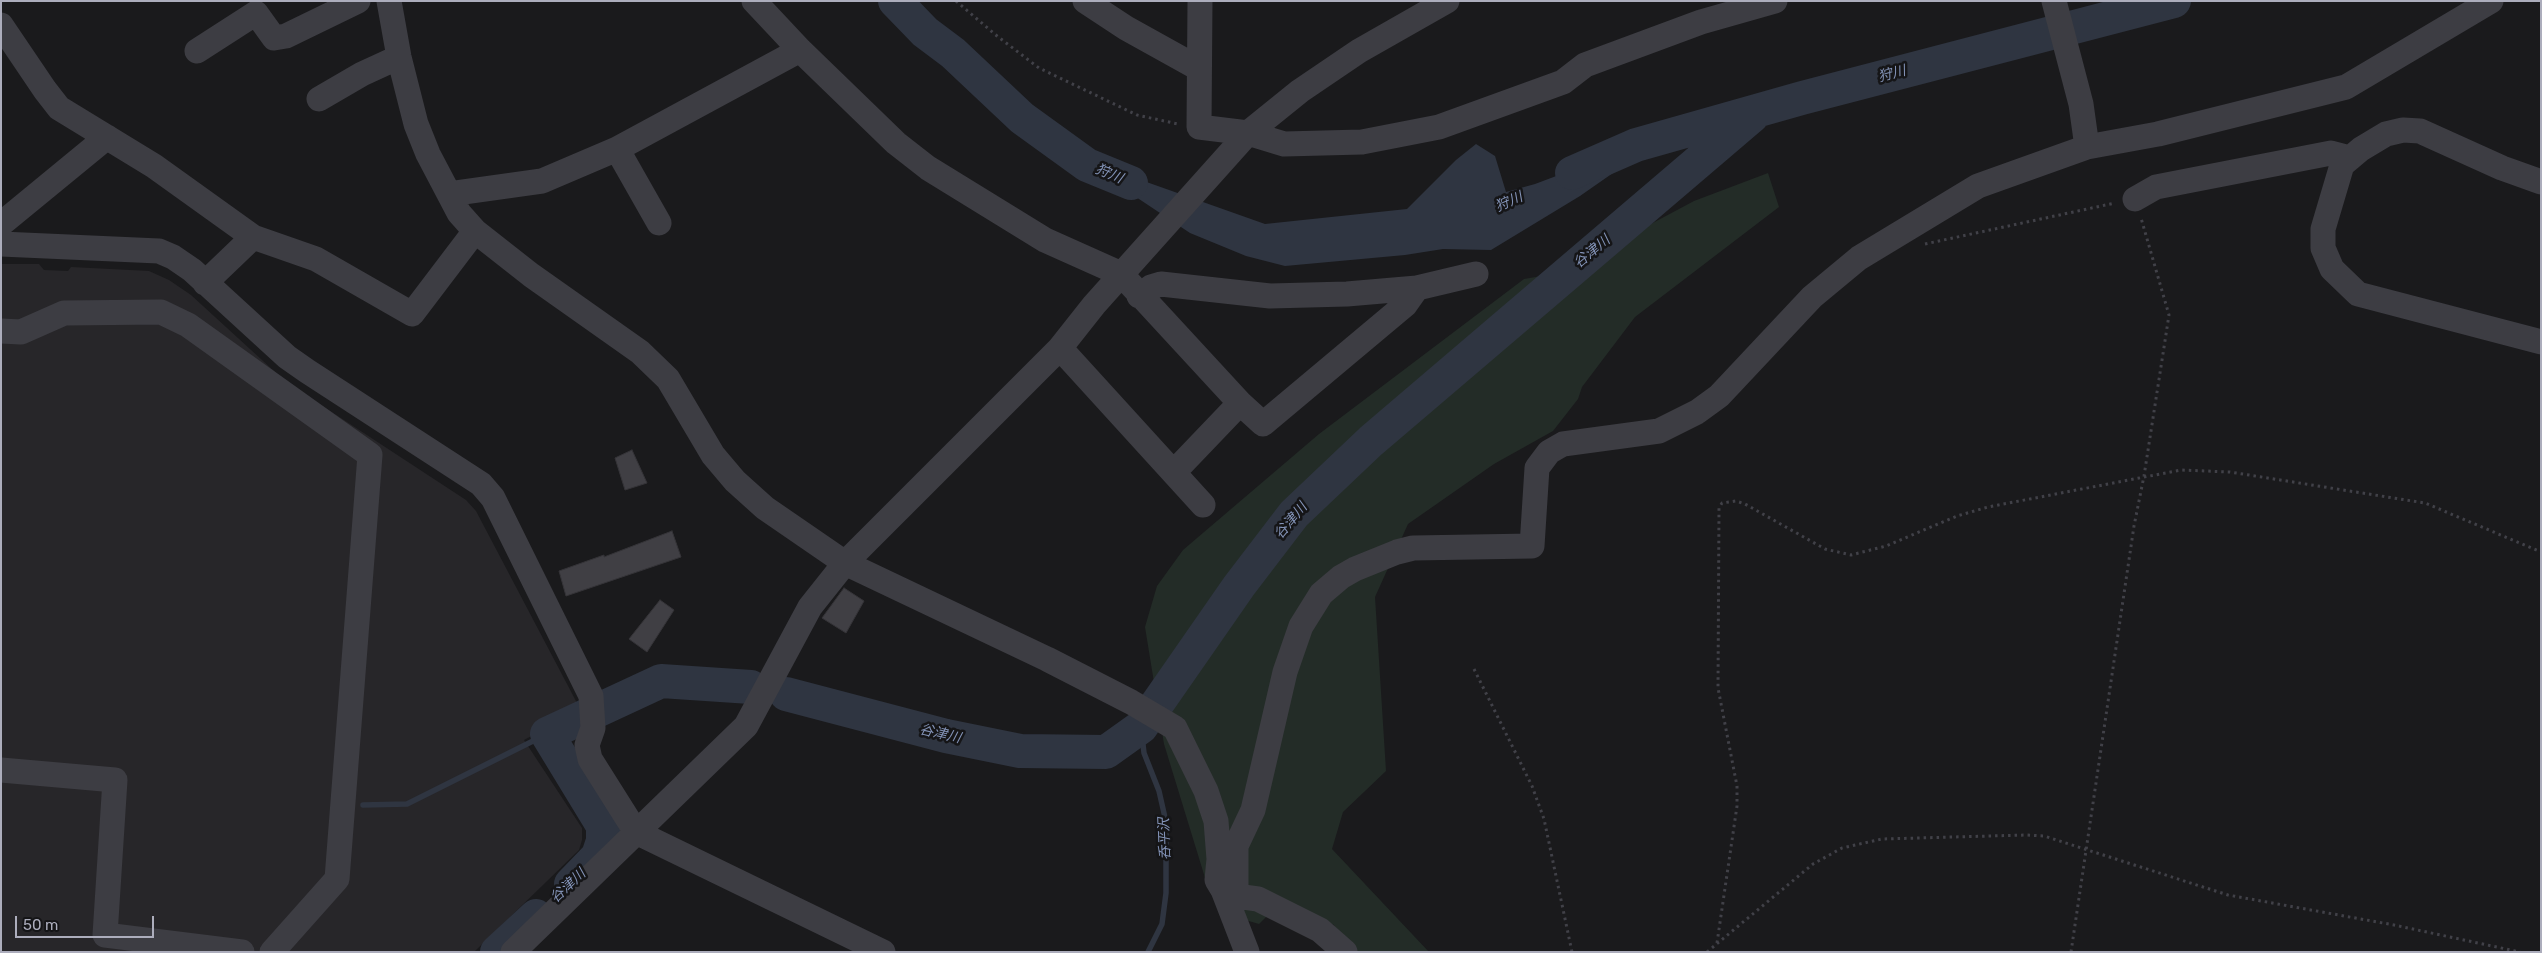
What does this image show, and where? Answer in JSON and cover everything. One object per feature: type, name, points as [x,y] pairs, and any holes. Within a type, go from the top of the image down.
[{"type":"street","points":[[197,51],[256,12],[274,38],[286,36],[358,1]]},
{"type":"street","points":[[389,1],[399,57],[416,124],[428,154],[459,213],[476,231],[531,275],[640,352],[668,379],[713,455],[735,481],[765,508],[845,563],[1046,659],[1131,702],[1175,728],[1206,792],[1216,821],[1219,859],[1217,880],[1230,893],[1258,899],[1320,930],[1345,952]]},
{"type":"street","points":[[754,1],[800,50],[896,143],[928,168],[1045,240],[1121,274],[1139,296],[1240,403],[1263,424],[1405,305],[1417,288]]},
{"type":"street","points":[[1085,1],[1126,28],[1198,68]]},
{"type":"street","points":[[1200,1],[1199,127],[1241,141],[1284,144],[1362,142],[1439,126],[1563,82],[1585,65],[1701,22],[1775,1]]},
{"type":"street","points":[[513,952],[746,726],[810,607],[845,563],[1060,348],[1121,274],[1241,141],[1300,91],[1359,51],[1447,1]]},
{"type":"street","points":[[2054,1],[2081,104],[2086,147]]},
{"type":"street","points":[[1247,952],[1230,893],[1236,846],[1253,810],[1285,672],[1300,626],[1321,594],[1355,568],[1413,548],[1532,546],[1537,468],[1549,452],[1563,444],[1659,431],[1691,416],[1718,396],[1812,297],[1859,258],[1978,186],[2086,147],[2158,134],[2346,87],[2491,1]]},
{"type":"street","points":[[1,25],[59,108],[154,166],[253,237],[316,259],[412,314],[476,231]]},
{"type":"street","points":[[450,194],[542,181],[618,149],[800,50]]},
{"type":"street","points":[[319,99],[362,74],[399,57]]},
{"type":"street","points":[[2541,182],[2502,168],[2420,131],[2403,130],[2386,134],[2342,165],[2323,229],[2323,248],[2332,269],[2358,294],[2541,342]]},
{"type":"street","points":[[1,224],[107,138]]},
{"type":"street","points":[[618,149],[659,222]]},
{"type":"street","points":[[2135,199],[2156,188],[2331,153],[2350,158]]},
{"type":"street","points":[[206,283],[253,237]]},
{"type":"street","points":[[1,244],[159,251],[173,257],[206,283],[287,357],[481,484],[493,498],[591,696],[593,728],[587,745],[590,758],[636,832],[883,952]]},
{"type":"street","points":[[1139,296],[1151,287],[1161,284],[1270,296],[1312,296],[1417,288],[1476,274]]},
{"type":"street","points":[[1,331],[21,332],[64,313],[161,312],[188,325],[370,455],[337,879],[272,952]]},
{"type":"street","points":[[1060,348],[1203,505]]},
{"type":"street","points":[[1174,472],[1240,403]]},
{"type":"street","points":[[1,770],[115,780],[105,935],[242,952]]},
{"type":"path","points":[[956,1],[1039,68],[1137,115],[1168,123],[1199,127]]},
{"type":"path","points":[[1924,244],[2135,199],[2169,315],[2084,849],[2071,952]]},
{"type":"path","points":[[1717,943],[1737,786],[1718,688],[1719,508],[1722,503],[1736,501],[1745,504],[1826,549],[1851,555],[1886,546],[1957,516],[1988,507],[2181,470],[2230,472],[2425,502],[2541,552]]},
{"type":"path","points":[[1474,669],[1532,786],[1541,811],[1572,952]]},
{"type":"path","points":[[1707,952],[1814,864],[1842,848],[1859,842],[1882,839],[2044,836],[2228,895],[2394,925],[2520,952]]},
{"type":"shaded area","points":[[1768,173],[1779,207],[1635,317],[1582,387],[1578,399],[1553,431],[1494,464],[1408,524],[1375,597],[1386,771],[1343,812],[1332,849],[1429,952],[1338,952],[1334,925],[1282,901],[1259,924],[1242,919],[1206,881],[1164,744],[1145,627],[1157,586],[1183,550],[1319,434],[1524,279],[1559,273],[1694,201]]},
{"type":"shaded area","points":[[1,264],[39,264],[44,270],[68,271],[71,267],[149,271],[169,280],[191,295],[286,382],[466,500],[476,511],[577,703],[574,711],[566,717],[524,740],[582,828],[582,840],[579,850],[474,952],[1,952]]},
{"type":"water","points":[[1652,140],[1623,166],[1580,196],[1491,250],[1443,249],[1405,255],[1285,266],[1246,256],[1190,233],[1076,157],[1265,224],[1407,209],[1456,160],[1476,144],[1495,156],[1506,192],[1535,184]]},
{"type":"building","points":[[632,450],[647,483],[625,490],[615,458]]},
{"type":"building","points":[[672,531],[681,557],[566,596],[559,571],[604,555],[604,557]]},
{"type":"building","points":[[844,588],[864,601],[846,633],[822,618]]},
{"type":"building","points":[[660,600],[674,610],[647,652],[629,639]]},
{"type":"waterway","name":"狩川","points":[[895,1],[925,32],[953,53],[1022,118],[1087,165],[1131,183]]},
{"type":"waterway","name":"狩川","points":[[1572,173],[1636,145],[1802,98],[2174,1]]},
{"type":"waterway","name":"谷津川","points":[[786,694],[946,736],[1020,751],[1106,752],[1141,727],[1239,586],[1294,514],[1371,441],[1752,116]]},
{"type":"waterway","name":"谷津川","points":[[571,884],[598,856],[603,841],[603,826],[547,734],[661,681],[751,687]]},
{"type":"waterway","name":"呑平沢","points":[[1141,727],[1144,753],[1159,791],[1166,822],[1166,893],[1162,924],[1148,952]]},
{"type":"waterway","points":[[363,805],[407,804],[547,734]]},
{"type":"waterway","name":"谷津川","points":[[497,952],[536,916]]}]
